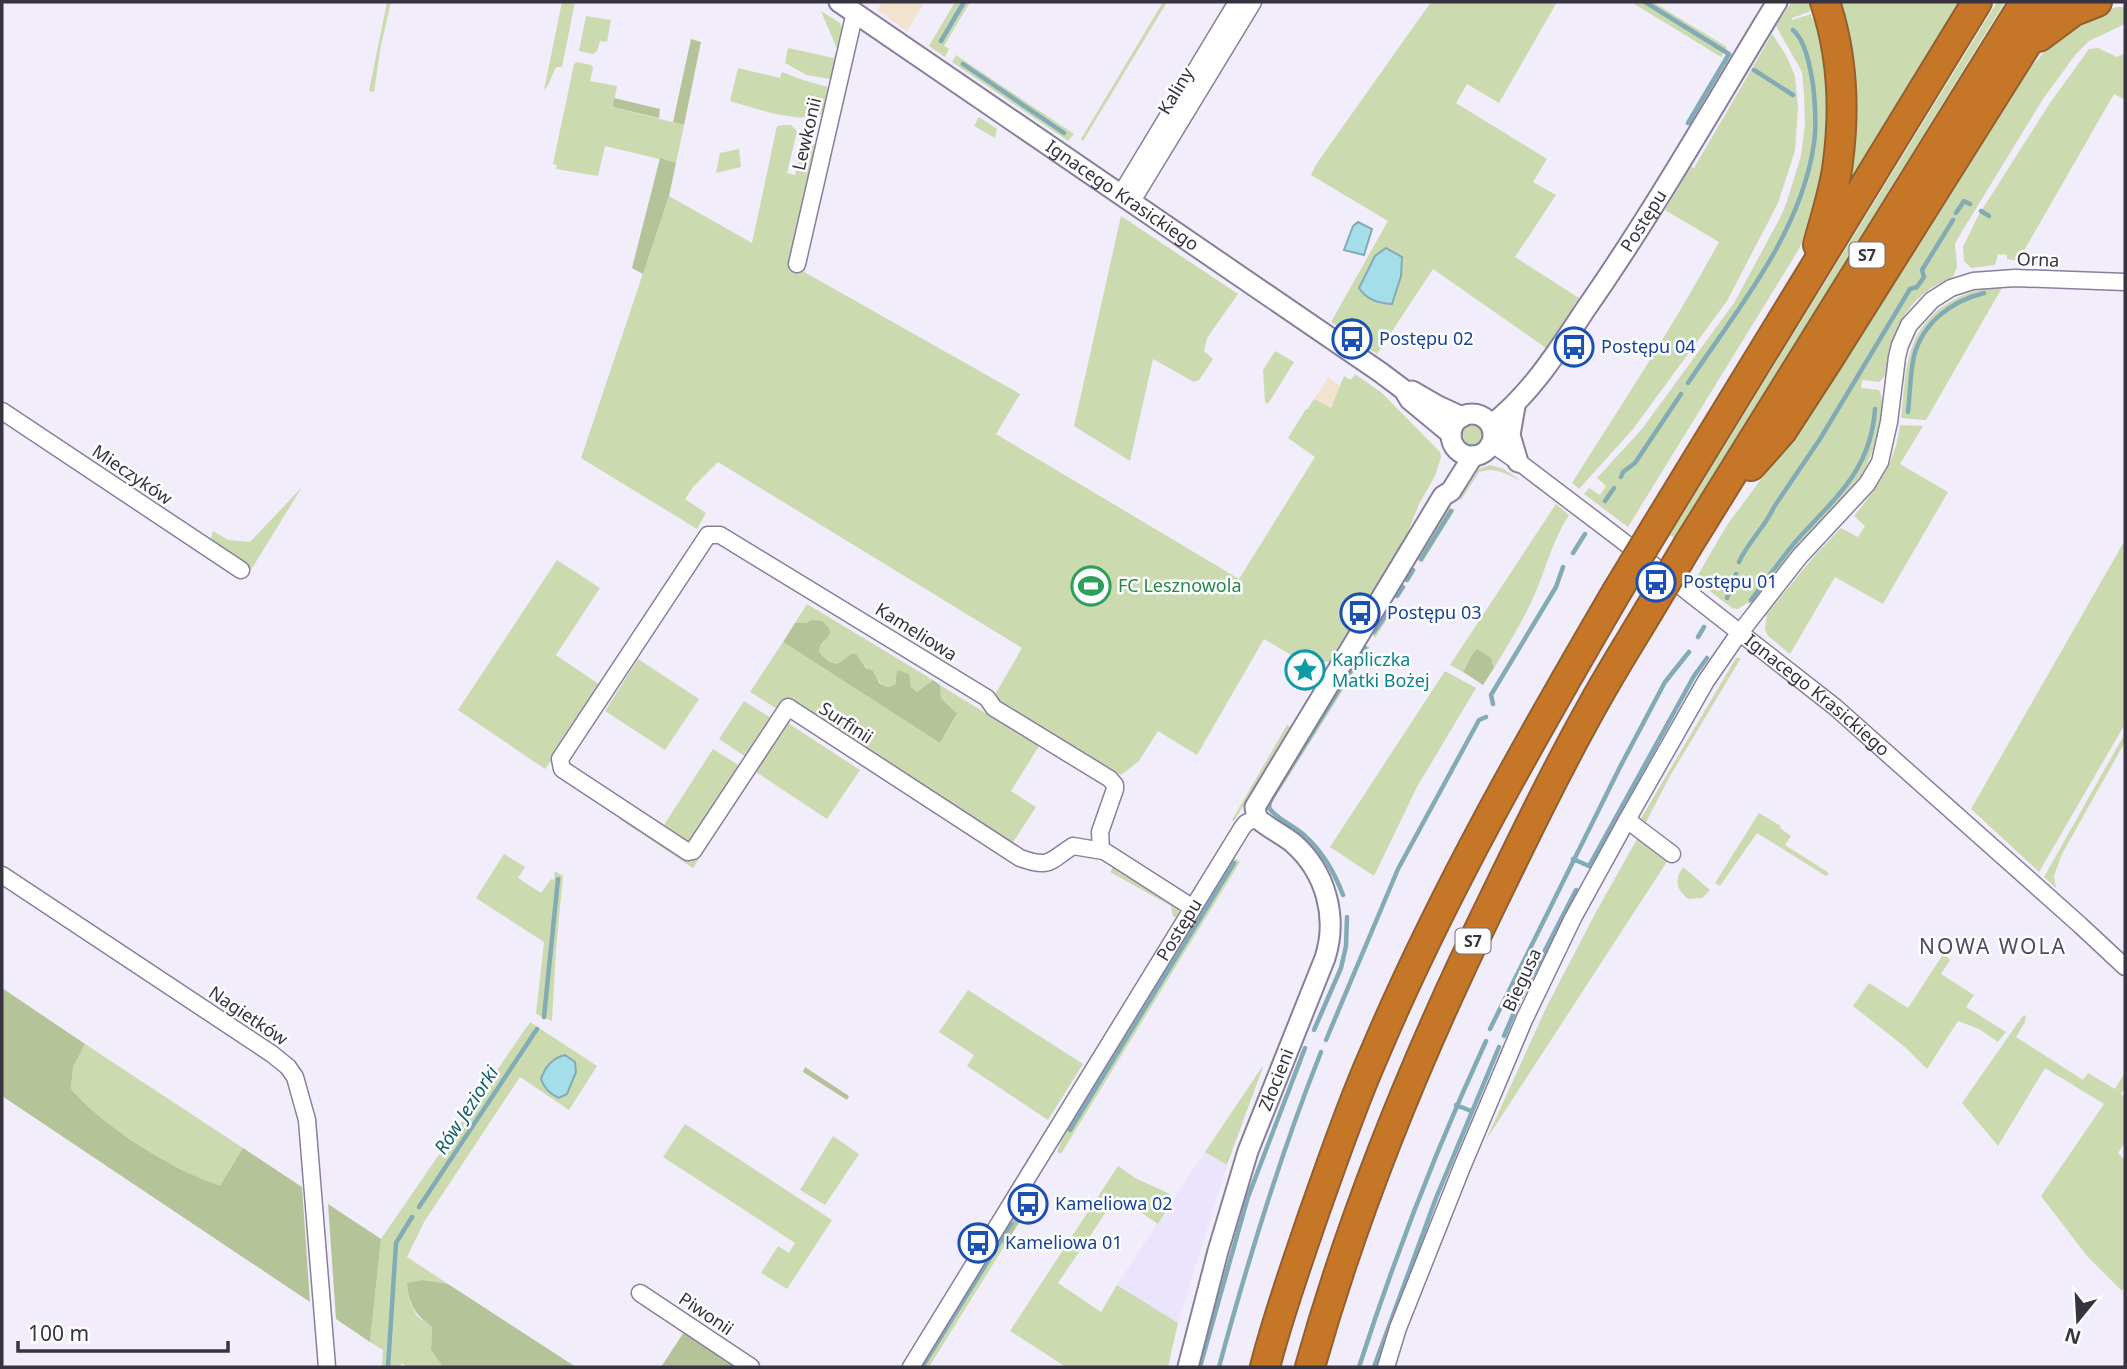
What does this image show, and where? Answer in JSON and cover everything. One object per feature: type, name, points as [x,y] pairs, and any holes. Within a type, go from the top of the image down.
[{"type":"highway","points":[[1809,278],[1838,164],[1841,126],[1839,53],[1825,2]]},
{"type":"highway","name":"S7","points":[[1265,1367],[1338,1144],[1372,1058],[1411,971],[1507,784],[1616,593],[1977,2]]},
{"type":"highway","name":"S7","points":[[1310,1367],[1347,1248],[1409,1082],[1463,962],[1528,829],[1595,702],[1688,545],[2025,2]]},
{"type":"highway","points":[[1711,509],[1782,431],[2053,2]]},
{"type":"highway","points":[[2024,50],[2074,11],[2097,2]]},
{"type":"street","name":"Kaliny","points":[[1126,198],[1237,2]]},
{"type":"street","name":"Kaliny","points":[[1126,198],[1253,2]]},
{"type":"street","name":"Postępu","points":[[1491,435],[1543,369],[1619,262],[1777,2]]},
{"type":"street","name":"Ignacego Krasickiego","points":[[847,7],[1404,390],[1410,400],[1460,446]]},
{"type":"street","name":"Lewkonii","points":[[797,264],[847,7]]},
{"type":"street","name":"Orna","points":[[1951,288],[1983,279],[2125,282]]},
{"type":"street","name":"Biegusa","points":[[1386,1367],[1398,1328],[1462,1167],[1524,1020],[1573,918],[1706,681],[1740,632],[1800,556],[1867,484],[1880,462],[1884,447],[1897,357],[1904,334],[1927,304],[1951,288]]},
{"type":"street","name":"Ignacego Krasickiego","points":[[1404,390],[1416,392],[1462,417]]},
{"type":"street","points":[[1514,406],[1510,435],[1518,462]]},
{"type":"street","name":"Mieczyków","points":[[2,411],[241,570]]},
{"type":"street","points":[[1481,415],[1491,435],[1483,453],[1460,446],[1455,424],[1462,417],[1481,415]]},
{"type":"street","name":"Ignacego Krasickiego","points":[[1491,435],[1518,462],[1829,702],[2125,967]]},
{"type":"street","name":"Postępu","points":[[911,1367],[1242,828],[1257,818],[1256,805],[1443,496],[1443,485],[1460,446]]},
{"type":"street","name":"Kameliowa","points":[[626,811],[562,769],[559,762],[708,535],[720,535],[987,698],[994,708],[1110,779],[1115,789],[1101,832],[1100,847],[1103,851]]},
{"type":"street","name":"Surfinii","points":[[626,811],[688,852],[693,851],[788,707],[1020,858],[1036,863],[1051,862],[1073,846],[1103,851]]},
{"type":"street","name":"Złocieni","points":[[1188,1367],[1218,1251],[1248,1152],[1330,940],[1330,908],[1323,884],[1314,867],[1295,845],[1257,818]]},
{"type":"street","points":[[1627,820],[1672,854]]},
{"type":"street","points":[[1103,851],[1193,908]]},
{"type":"street","name":"Nagietków","points":[[2,875],[272,1054],[288,1067],[295,1077],[307,1119],[327,1367]]},
{"type":"street","name":"Piwonii","points":[[640,1293],[751,1367]]},
{"type":"shaded area","points":[[882,2],[925,2],[907,31],[877,10]]},
{"type":"shaded area","points":[[1328,377],[1340,386],[1331,409],[1314,399]]},
{"type":"shaded area","points":[[1205,1152],[1227,1165],[1178,1323],[1117,1285]]},
{"type":"green space","points":[[387,2],[391,2],[374,92],[369,91]]},
{"type":"green space","points":[[562,2],[575,2],[562,67],[557,67],[544,90]]},
{"type":"green space","points":[[955,2],[970,2],[944,46],[949,49],[945,57],[929,46]]},
{"type":"green space","points":[[1163,2],[1167,2],[1083,141],[1081,139]]},
{"type":"green space","points":[[1431,2],[1557,2],[1499,103],[1467,84],[1456,103],[1547,159],[1533,182],[1556,195],[1515,257],[1579,298],[1546,348],[1433,269],[1377,354],[1331,322],[1388,221],[1311,175]]},
{"type":"green space","points":[[1631,2],[1653,2],[1727,47],[1721,57]]},
{"type":"green space","points":[[1791,2],[1810,3],[1809,12],[1792,20],[1811,14],[1820,24],[1827,51],[1832,133],[1815,212],[1799,249],[1628,527],[1584,494],[1589,488],[1600,495],[1606,486],[1597,478],[1642,429],[1734,303],[1781,216],[1801,156],[1805,124],[1802,72],[1776,26]]},
{"type":"green space","points":[[1838,2],[1961,2],[1849,182],[1856,90],[1851,44]]},
{"type":"green space","points":[[1997,2],[2005,2],[1675,538],[1670,535]]},
{"type":"green space","points":[[2125,7],[2125,24],[2089,41],[2075,55],[2043,99],[1961,233],[1955,244],[1957,267],[1953,277],[1924,294],[1904,316],[1892,343],[1885,376],[1879,382],[1862,380],[1861,388],[1879,390],[1882,410],[1874,447],[1860,478],[1788,560],[1753,606],[1747,603],[1738,609],[1732,608],[1695,580],[1727,525],[1801,426],[2030,68],[2062,32],[2102,11]]},
{"type":"green space","points":[[821,11],[840,23],[843,33],[834,75],[830,79],[807,75],[785,63],[788,48],[834,58],[837,49]]},
{"type":"green space","points":[[586,16],[611,20],[607,42],[600,41],[593,54],[579,51]]},
{"type":"green space","points":[[1772,34],[1786,55],[1795,76],[1798,107],[1795,151],[1778,203],[1727,301],[1633,429],[1579,489],[1572,483],[1666,334],[1719,242],[1665,210],[1691,167],[1694,168]]},
{"type":"green space","points":[[691,39],[701,42],[684,125],[673,122]]},
{"type":"green space","points":[[2098,48],[2117,57],[2125,53],[2125,100],[2114,94],[2018,261],[1998,254],[1995,265],[1971,268],[1964,261],[1963,247],[1978,216],[2050,103],[2089,49]]},
{"type":"green space","points":[[956,55],[1074,134],[1068,141],[952,62]]},
{"type":"green space","points":[[577,62],[591,65],[593,68],[590,81],[617,86],[613,107],[684,125],[676,163],[605,146],[598,176],[556,169],[557,165],[553,164],[574,64]]},
{"type":"green space","points":[[738,68],[780,78],[782,72],[828,87],[823,113],[814,116],[791,116],[730,101]]},
{"type":"green space","points":[[614,98],[660,109],[659,118],[613,107]]},
{"type":"green space","points":[[979,117],[997,129],[995,138],[974,126]]},
{"type":"green space","points":[[791,125],[797,131],[787,173],[795,175],[804,143],[815,144],[790,264],[1020,394],[996,434],[1239,579],[1315,457],[1288,438],[1306,409],[1314,399],[1331,408],[1344,376],[1351,380],[1355,374],[1382,393],[1440,452],[1441,457],[1407,537],[1332,663],[1322,661],[1316,670],[1264,639],[1197,755],[1158,731],[1139,761],[1121,775],[993,698],[1022,648],[718,462],[685,499],[706,513],[697,529],[581,458],[669,196],[752,243],[777,126]]},
{"type":"green space","points":[[739,149],[741,167],[716,173],[720,153]]},
{"type":"green space","points":[[660,158],[676,163],[669,196],[643,274],[632,268]]},
{"type":"green space","points":[[1121,216],[1238,294],[1207,338],[1204,351],[1213,359],[1199,380],[1194,382],[1153,359],[1130,461],[1074,426]]},
{"type":"green space","points":[[2003,286],[1926,420],[1901,418],[1909,355],[1918,333],[1927,321],[1937,311],[1961,296]]},
{"type":"green space","points":[[1275,351],[1294,362],[1268,404],[1265,402],[1263,370]]},
{"type":"green space","points":[[1473,425],[1481,428],[1484,436],[1481,444],[1473,447],[1465,444],[1462,436],[1465,428]]},
{"type":"green space","points":[[1900,425],[1923,426],[1900,464],[1948,492],[1883,604],[1835,577],[1790,654],[1768,636],[1765,629],[1767,614],[1841,528],[1858,537],[1865,526],[1854,516],[1871,495],[1890,463]]},
{"type":"green space","points":[[1490,465],[1504,469],[1521,481],[1496,471],[1479,472],[1461,500],[1457,497],[1479,469]]},
{"type":"green space","points":[[302,487],[251,570],[210,543],[213,531],[228,540],[250,542]]},
{"type":"green space","points":[[1556,504],[1569,515],[1554,544],[1527,611],[1494,668],[1491,658],[1473,653],[1463,672],[1450,665]]},
{"type":"green space","points":[[1448,507],[1455,510],[1422,563],[1415,558]]},
{"type":"green space","points":[[2125,540],[2125,724],[2039,872],[1971,809]]},
{"type":"green space","points":[[557,560],[600,588],[556,655],[603,687],[545,769],[458,710]]},
{"type":"green space","points":[[807,604],[933,680],[917,692],[911,687],[910,681],[895,680],[895,685],[887,687],[851,654],[838,665],[823,657],[819,652],[825,641],[806,623],[795,623]]},
{"type":"green space","points":[[1386,607],[1392,611],[1375,638],[1371,633]]},
{"type":"green space","points":[[822,621],[829,628],[830,634],[819,651],[829,661],[838,664],[851,654],[856,654],[866,668],[873,671],[879,683],[887,687],[895,685],[897,671],[909,674],[911,687],[917,692],[933,680],[940,685],[941,698],[957,714],[940,743],[783,642],[795,623]]},
{"type":"green space","points":[[783,642],[940,743],[957,715],[941,698],[940,685],[1039,746],[1011,791],[1036,807],[1013,842],[1008,846],[784,700],[777,709],[750,692]]},
{"type":"green space","points":[[1363,645],[1370,647],[1279,792],[1274,789]]},
{"type":"green space","points":[[1477,649],[1491,658],[1494,668],[1483,685],[1463,672]]},
{"type":"green space","points":[[1736,658],[1741,658],[1670,776],[1645,824],[1640,820]]},
{"type":"green space","points":[[638,659],[699,699],[665,750],[605,711]]},
{"type":"green space","points":[[1445,671],[1476,688],[1417,787],[1374,876],[1330,847]]},
{"type":"green space","points":[[744,701],[771,718],[746,757],[719,739]]},
{"type":"green space","points":[[785,723],[860,770],[827,819],[756,772],[693,868],[619,819],[622,815],[694,861]]},
{"type":"green space","points":[[1287,725],[1291,727],[1234,821],[1232,820]]},
{"type":"green space","points":[[2125,733],[2125,742],[2062,854],[2054,876],[2056,888],[2044,877]]},
{"type":"green space","points":[[713,749],[740,766],[688,845],[662,828]]},
{"type":"green space","points":[[1759,813],[1781,826],[1780,828],[1791,836],[1785,845],[1829,873],[1826,876],[1757,833],[1720,886],[1715,883]]},
{"type":"green space","points":[[1641,832],[1670,857],[1486,1140],[1547,1006]]},
{"type":"green space","points":[[504,854],[525,867],[518,878],[541,893],[551,879],[554,880],[555,871],[563,876],[552,1021],[536,1014],[544,942],[476,898]]},
{"type":"green space","points":[[1233,857],[1240,862],[1061,1154],[1057,1152],[1064,1133]]},
{"type":"green space","points":[[1113,867],[1118,867],[1178,906],[1179,913],[1176,918],[1171,906],[1110,872]]},
{"type":"green space","points":[[1683,867],[1710,890],[1702,898],[1688,899],[1681,891],[1677,880]]},
{"type":"green space","points":[[1944,953],[1950,960],[1941,974],[1974,995],[1966,1007],[2006,1032],[1998,1042],[1979,1029],[1958,1021],[1927,1069],[1905,1047],[1853,1006],[1869,983],[1908,1008]]},
{"type":"green space","points":[[2,988],[85,1044],[73,1067],[71,1089],[85,1104],[140,1146],[201,1179],[220,1186],[243,1148],[302,1187],[310,1302],[2,1096]]},
{"type":"green space","points":[[968,990],[1083,1064],[1048,1120],[967,1066],[974,1055],[939,1032]]},
{"type":"green space","points":[[2026,1015],[2016,1037],[2083,1080],[2088,1073],[2115,1089],[2125,1072],[2125,1088],[2121,1094],[2125,1097],[2125,1142],[2118,1153],[2125,1160],[2125,1285],[2122,1291],[2087,1256],[2041,1196],[2104,1104],[2045,1068],[1998,1146],[1962,1103]]},
{"type":"green space","points":[[530,1022],[597,1066],[569,1110],[520,1077],[424,1222],[407,1257],[448,1284],[424,1280],[410,1302],[417,1316],[432,1327],[431,1350],[443,1367],[408,1367],[401,1363],[401,1367],[382,1367],[383,1350],[370,1342],[381,1239]]},
{"type":"green space","points":[[85,1044],[243,1148],[221,1187],[140,1146],[85,1104],[71,1089],[73,1067]]},
{"type":"green space","points":[[805,1067],[849,1096],[847,1100],[803,1072]]},
{"type":"green space","points":[[1263,1067],[1227,1165],[1205,1152]]},
{"type":"green space","points":[[685,1124],[832,1220],[787,1289],[761,1273],[778,1246],[789,1253],[795,1243],[663,1157]]},
{"type":"green space","points":[[833,1136],[859,1154],[825,1205],[800,1190]]},
{"type":"green space","points":[[1118,1166],[1135,1178],[1170,1194],[1173,1200],[1158,1224],[1117,1196],[1058,1283],[1101,1312],[1117,1285],[1178,1323],[1168,1367],[1066,1367],[1010,1331]]},
{"type":"green space","points":[[328,1204],[381,1239],[370,1342],[336,1319]]},
{"type":"green space","points":[[1015,1214],[1022,1218],[1005,1245],[998,1240]]},
{"type":"green space","points":[[998,1240],[1005,1245],[929,1367],[919,1367]]},
{"type":"green space","points":[[424,1280],[448,1284],[576,1367],[443,1367],[431,1350],[432,1327],[417,1313],[410,1298],[407,1283]]},
{"type":"green space","points":[[686,1329],[742,1367],[661,1367]]},
{"type":"water","points":[[1358,222],[1372,229],[1364,255],[1344,250],[1353,226]]},
{"type":"water","points":[[1386,248],[1402,257],[1401,276],[1392,304],[1373,300],[1359,288],[1375,256]]},
{"type":"water","points":[[565,1055],[575,1062],[576,1072],[567,1094],[559,1098],[548,1091],[541,1079],[556,1058]]},
{"type":"waterway","points":[[941,41],[964,2]]},
{"type":"waterway","points":[[1645,2],[1729,54],[1688,123]]},
{"type":"waterway","points":[[1688,383],[1746,299],[1782,239],[1807,176],[1815,136],[1814,91],[1804,48],[1793,30]]},
{"type":"waterway","points":[[963,64],[1064,133]]},
{"type":"waterway","points":[[1754,70],[1793,95]]},
{"type":"waterway","points":[[1956,213],[1964,201],[1970,204]]},
{"type":"waterway","points":[[1981,211],[1989,216]]},
{"type":"waterway","points":[[1739,562],[1820,439],[1910,289],[1917,287],[1924,277],[1922,270],[1953,220]]},
{"type":"waterway","points":[[1908,412],[1914,356],[1924,333],[1950,307],[1984,293]]},
{"type":"waterway","points":[[1621,477],[1623,472],[1635,463],[1681,394]]},
{"type":"waterway","points":[[1751,600],[1797,540],[1849,482],[1866,449],[1875,409]]},
{"type":"waterway","points":[[1605,501],[1614,488]]},
{"type":"waterway","points":[[1421,559],[1451,511]]},
{"type":"waterway","points":[[1573,553],[1585,534]]},
{"type":"waterway","points":[[1493,704],[1491,695],[1556,587],[1563,567]]},
{"type":"waterway","points":[[1407,580],[1413,570]]},
{"type":"waterway","points":[[1727,598],[1736,574]]},
{"type":"waterway","points":[[1397,596],[1403,587]]},
{"type":"waterway","points":[[1374,632],[1386,615]]},
{"type":"waterway","points":[[1698,637],[1704,627]]},
{"type":"waterway","points":[[1343,895],[1332,870],[1317,848],[1269,808],[1279,786],[1365,648]]},
{"type":"waterway","points":[[1490,1029],[1620,767],[1665,682],[1689,652]]},
{"type":"waterway","points":[[1573,859],[1589,866],[1694,676],[1707,658]]},
{"type":"waterway","points":[[1326,1040],[1398,869],[1479,720],[1486,717]]},
{"type":"waterway","points":[[1070,1130],[1234,863]]},
{"type":"waterway","name":"Rów Jeziorki","points":[[544,1017],[558,879]]},
{"type":"waterway","points":[[1504,1036],[1576,890]]},
{"type":"waterway","points":[[1314,1030],[1341,968],[1346,946],[1347,917]]},
{"type":"waterway","name":"Rów Jeziorki","points":[[419,1207],[537,1029]]},
{"type":"waterway","points":[[1359,1367],[1418,1202],[1486,1041]]},
{"type":"waterway","points":[[1374,1367],[1436,1198],[1499,1047]]},
{"type":"waterway","points":[[1200,1367],[1248,1197],[1305,1048]]},
{"type":"waterway","points":[[1219,1367],[1266,1208],[1321,1052]]},
{"type":"waterway","points":[[1456,1105],[1471,1111]]},
{"type":"waterway","name":"Rów Jeziorki","points":[[388,1367],[396,1243],[412,1217]]},
{"type":"waterway","points":[[922,1367],[1011,1224]]},
{"type":"place","name":"Postępu 02","points":[[1352,339]]},
{"type":"place","name":"Postępu 04","points":[[1574,347]]},
{"type":"place","name":"Postępu 01","points":[[1656,582]]},
{"type":"place","name":"FC Lesznowola","points":[[1091,586]]},
{"type":"place","name":"Postępu 03","points":[[1360,613]]},
{"type":"place","name":"Kapliczka Matki Bożej","points":[[1305,670]]},
{"type":"place","name":"Kameliowa 02","points":[[1028,1204]]},
{"type":"place","name":"Kameliowa 01","points":[[978,1243]]},
{"type":"district","name":"NOWA WOLA","points":[[1993,947]]}]
